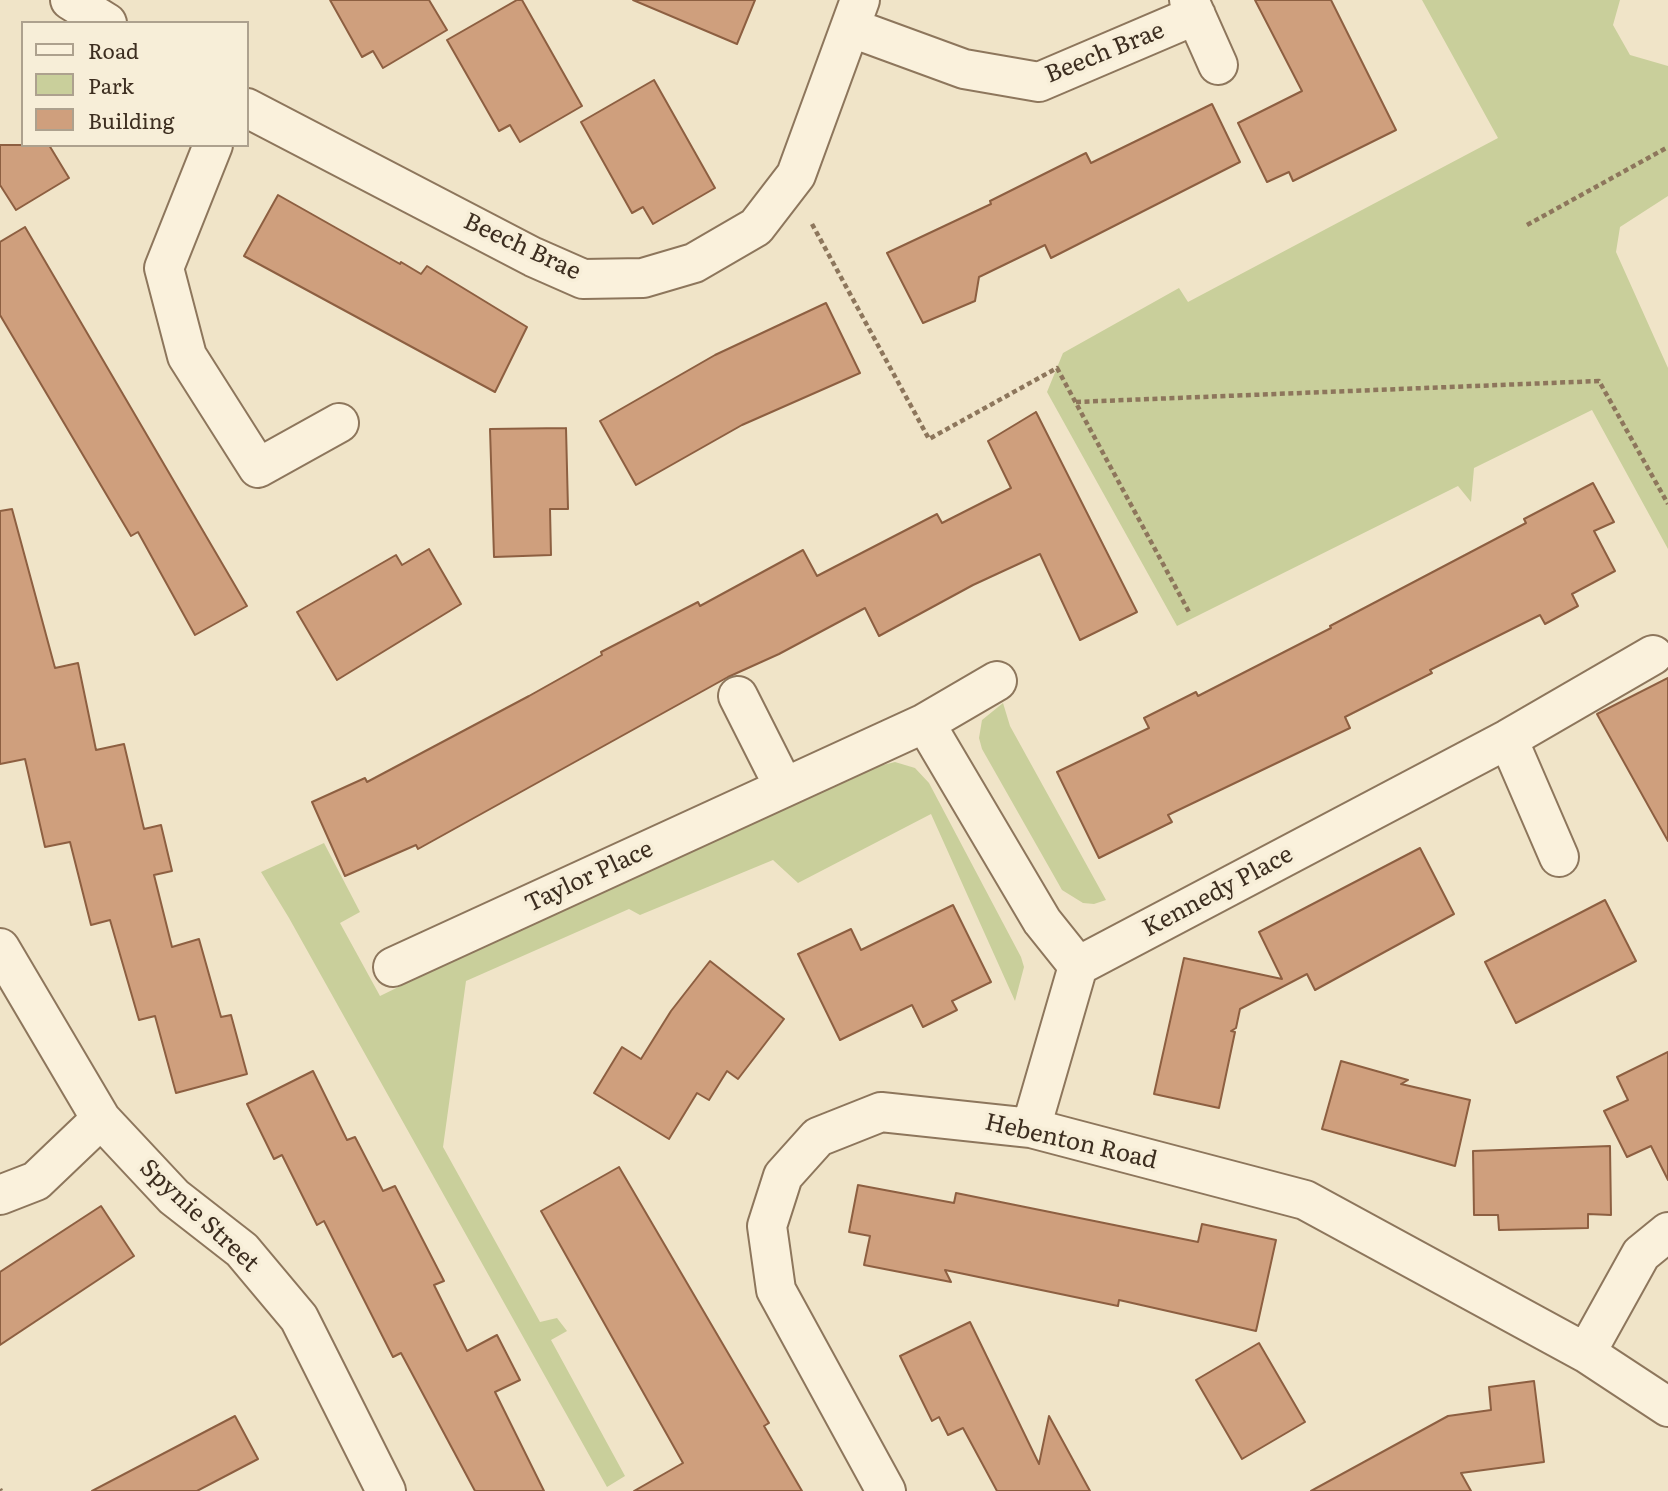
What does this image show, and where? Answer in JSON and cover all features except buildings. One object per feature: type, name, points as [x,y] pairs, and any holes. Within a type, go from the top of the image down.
[{"type":"street","points":[[70,0],[104,21]]},
{"type":"street","name":"Beech Brae","points":[[248,109],[533,257],[583,279],[642,278],[694,262],[756,227],[796,175],[856,14],[964,69],[1039,82],[1193,8],[1218,65]]},
{"type":"street","points":[[212,147],[164,268],[187,356],[258,468],[338,423]]},
{"type":"street","name":"Kennedy Place","points":[[1078,966],[1508,739],[1653,654]]},
{"type":"street","name":"Taylor Place","points":[[393,967],[925,723],[997,681]]},
{"type":"street","points":[[738,696],[784,787]]},
{"type":"street","points":[[925,723],[1042,921],[1078,966],[1031,1128]]},
{"type":"street","points":[[1508,739],[1559,857]]},
{"type":"street","name":"Spynie Street","points":[[0,948],[101,1119],[174,1198],[242,1250],[299,1318],[386,1491]]},
{"type":"street","name":"Hebenton Road","points":[[886,1491],[776,1290],[767,1226],[783,1175],[818,1137],[881,1112],[1031,1128],[1305,1200],[1587,1353],[1668,1407]]},
{"type":"street","points":[[0,1195],[36,1181],[101,1119]]},
{"type":"street","points":[[1587,1353],[1641,1254],[1668,1232]]},
{"type":"path","points":[[1527,225],[1668,147]]},
{"type":"path","points":[[790,183],[929,439],[1057,368],[1189,612]]},
{"type":"path","points":[[1076,402],[1599,382],[1668,504]]},
{"type":"green space","points":[[1422,0],[1620,0],[1613,25],[1630,55],[1668,66],[1668,196],[1620,227],[1616,252],[1668,368],[1668,549],[1592,410],[1474,468],[1471,502],[1458,486],[1177,626],[1047,392],[1063,353],[1179,288],[1188,302],[1498,138]]},
{"type":"green space","points":[[1003,703],[1010,726],[1106,900],[1094,904],[1083,903],[1062,890],[982,749],[979,738],[982,720]]},
{"type":"green space","points":[[895,762],[915,768],[929,783],[1021,957],[1024,967],[1015,1001],[931,814],[798,883],[773,860],[640,915],[629,909],[466,981],[443,1147],[540,1322],[557,1318],[567,1331],[551,1340],[625,1476],[607,1487],[261,872],[324,843],[360,912],[340,923],[380,996],[839,772],[846,782],[875,767]]}]
